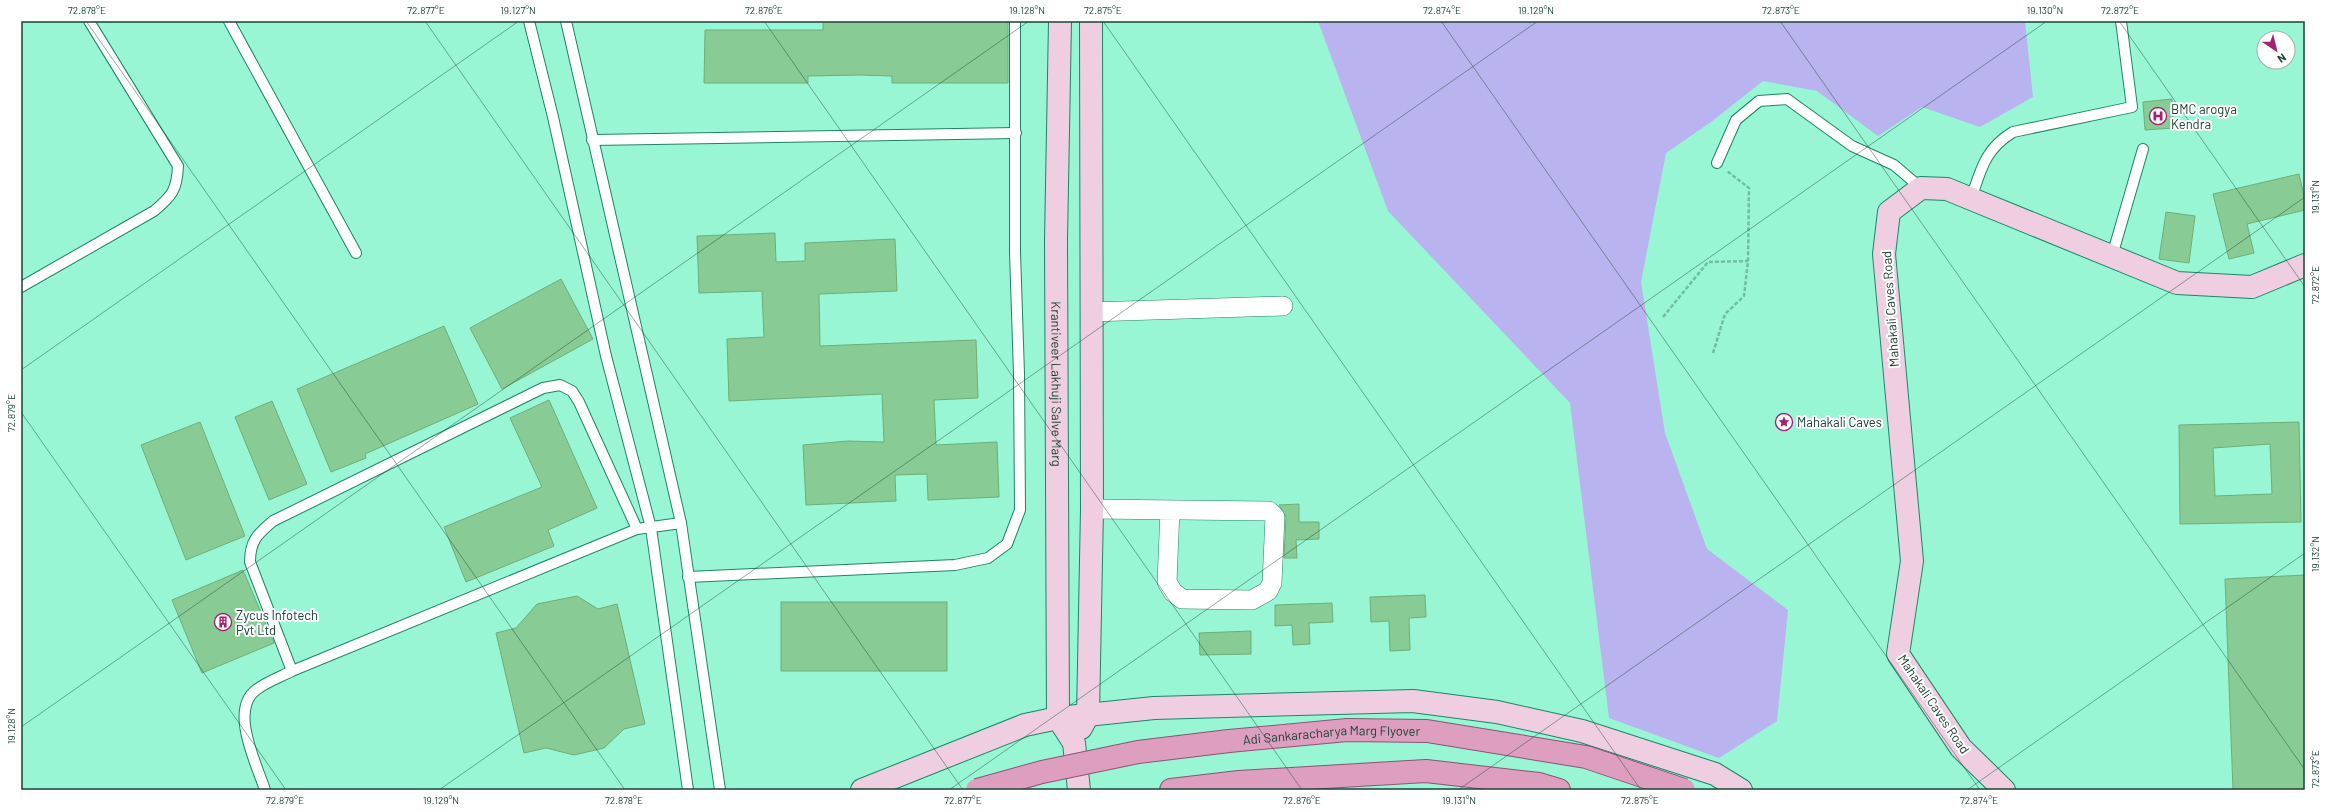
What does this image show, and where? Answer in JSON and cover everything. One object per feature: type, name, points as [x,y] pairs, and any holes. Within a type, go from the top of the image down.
[{"type":"main road","name":"Krantiveer Lakhuji Salve Marg","points":[[1058,718],[1056,240],[1060,21]]},
{"type":"main road","points":[[1074,743],[1088,715],[1092,508],[1091,21]]},
{"type":"main road","points":[[1921,188],[1947,189],[2177,283],[2252,287],[2305,265]]},
{"type":"main road","name":"Mahakali Caves Road","points":[[1921,188],[1889,212],[1884,254],[1912,560],[1898,654],[1961,748],[2004,790]]},
{"type":"main road","points":[[862,790],[1025,726],[1058,718],[1154,708],[1413,702],[1497,712],[1582,731],[1715,774],[1741,790]]},
{"type":"main road","points":[[1058,718],[1074,743],[1079,790]]},
{"type":"main road","name":"Adi Sankaracharya Marg Flyover","points":[[978,790],[1042,772],[1138,752],[1229,741],[1347,730],[1428,731],[1586,757],[1684,790]]},
{"type":"main road","points":[[1171,790],[1239,782],[1426,771],[1507,785],[1539,784],[1559,790]]},
{"type":"street","points":[[1092,312],[1283,306]]},
{"type":"street","points":[[1092,508],[1272,512],[1275,517],[1272,583],[1268,590],[1252,600],[1182,599],[1173,592],[1167,582],[1170,510]]},
{"type":"lane","points":[[21,287],[154,210],[171,197],[178,181],[178,166],[89,21]]},
{"type":"lane","points":[[230,21],[356,253]]},
{"type":"lane","points":[[529,21],[553,117],[606,356],[651,528],[688,790]]},
{"type":"lane","points":[[566,21],[592,140],[681,523],[720,790]]},
{"type":"lane","points":[[688,577],[956,565],[988,558],[1007,544],[1020,510],[1015,21]]},
{"type":"lane","points":[[1971,199],[1986,157],[1998,141],[2013,132],[2132,107],[2121,21]]},
{"type":"lane","points":[[1717,164],[1736,120],[1759,101],[1786,99],[1852,146],[1894,165],[1921,188]]},
{"type":"lane","points":[[592,140],[1016,133]]},
{"type":"lane","points":[[2112,256],[2142,149]]},
{"type":"lane","points":[[292,671],[250,562],[250,549],[257,535],[273,520],[543,388],[560,385],[572,391],[579,402],[637,529]]},
{"type":"lane","points":[[265,790],[247,737],[244,719],[245,704],[255,690],[292,671],[637,529],[681,523]]},
{"type":"path","points":[[1713,353],[1725,314],[1744,296],[1748,261],[1749,188],[1717,164]]},
{"type":"path","points":[[1663,317],[1708,262],[1748,261]]},
{"type":"shaded area","points":[[1318,21],[2025,21],[2033,97],[1980,127],[1922,107],[1878,136],[1817,91],[1763,81],[1711,122],[1666,153],[1641,282],[1665,433],[1707,549],[1788,610],[1777,721],[1719,758],[1609,718],[1570,403],[1388,211]]},
{"type":"building","points":[[823,21],[1008,21],[1008,83],[892,83],[892,76],[860,75],[808,76],[808,83],[704,83],[705,30],[823,30]]},
{"type":"building","points":[[2172,99],[2174,128],[2145,130],[2143,102]]},
{"type":"building","points":[[2299,174],[2305,200],[2305,210],[2247,224],[2254,253],[2229,259],[2213,194]]},
{"type":"building","points":[[2166,212],[2195,216],[2189,263],[2159,259]]},
{"type":"building","points":[[775,233],[776,262],[805,261],[805,243],[895,239],[897,291],[819,294],[820,346],[976,340],[978,398],[934,400],[936,445],[997,442],[999,497],[928,500],[927,474],[895,475],[896,501],[806,505],[803,445],[848,441],[884,442],[882,394],[729,401],[727,339],[764,337],[762,291],[699,293],[697,236]]},
{"type":"building","points":[[561,279],[593,339],[502,389],[470,328]]},
{"type":"building","points":[[444,326],[478,404],[365,454],[366,458],[331,472],[297,389]]},
{"type":"building","points":[[549,400],[597,508],[548,530],[554,546],[466,582],[444,527],[542,487],[510,418]]},
{"type":"building","points":[[272,401],[307,484],[269,500],[235,417]]},
{"type":"building","points":[[200,422],[245,536],[186,560],[141,445]]},
{"type":"building","points":[[2299,422],[2301,522],[2180,524],[2179,425]],"holes":[[[2270,444],[2272,494],[2215,496],[2213,448]]]},
{"type":"building","points":[[1299,504],[1299,522],[1319,522],[1319,539],[1296,540],[1297,558],[1284,558],[1286,517],[1279,505]]},
{"type":"building","name":"Zycus Infotech Pvt Ltd","points":[[243,570],[274,643],[202,673],[172,600]]},
{"type":"building","points":[[2305,575],[2305,790],[2233,790],[2225,579]]},
{"type":"building","points":[[1425,595],[1426,617],[1409,618],[1410,650],[1390,651],[1389,621],[1371,622],[1370,597]]},
{"type":"building","points":[[577,596],[598,609],[617,604],[645,724],[624,729],[604,748],[574,755],[546,748],[524,753],[496,633],[516,628],[537,604]]},
{"type":"building","points":[[781,602],[947,602],[947,671],[781,671]]},
{"type":"building","points":[[1332,603],[1333,622],[1309,623],[1310,644],[1293,645],[1292,625],[1275,626],[1275,605]]},
{"type":"building","points":[[1251,631],[1251,654],[1200,655],[1199,633]]},
{"type":"place","name":"BMC arogya Kendra","points":[[2158,116]]},
{"type":"place","name":"Mahakali Caves","points":[[1784,422]]},
{"type":"place","name":"Zycus Infotech Pvt Ltd","points":[[223,622]]}]
